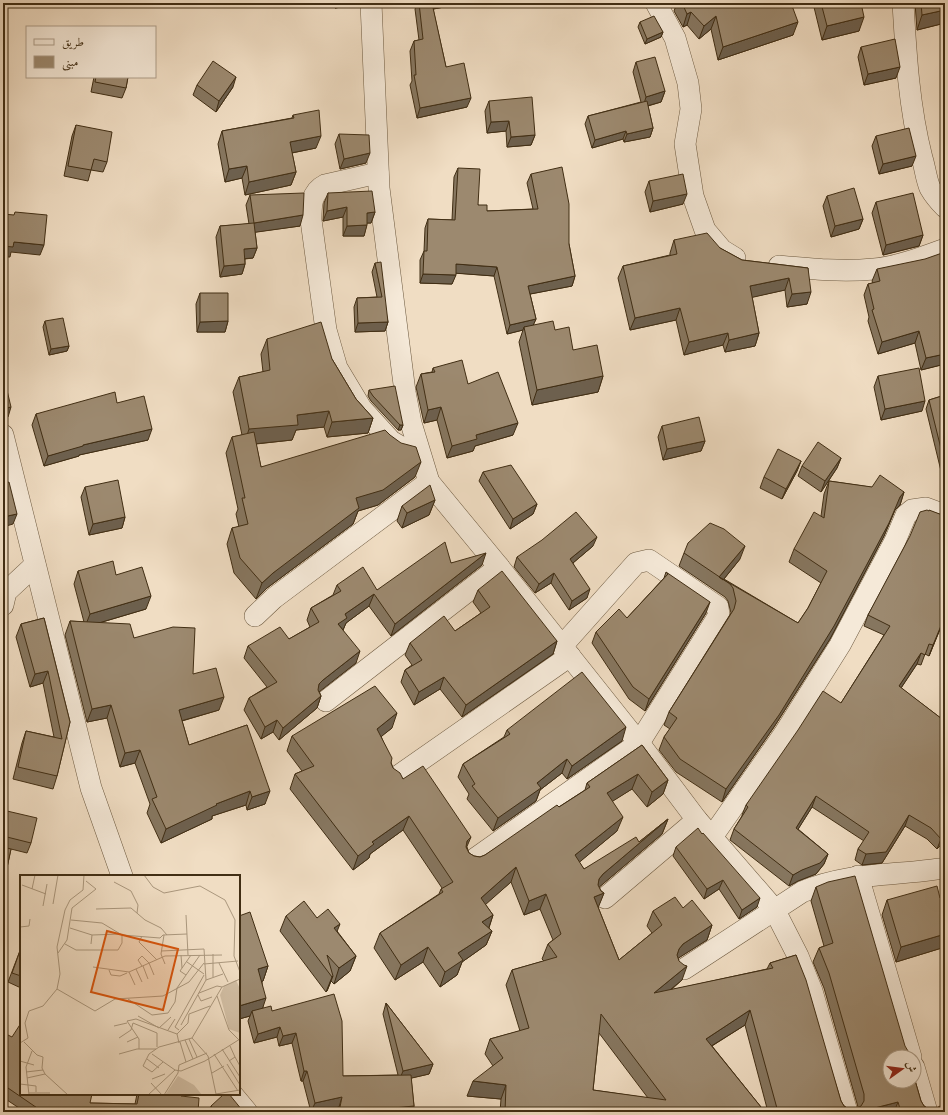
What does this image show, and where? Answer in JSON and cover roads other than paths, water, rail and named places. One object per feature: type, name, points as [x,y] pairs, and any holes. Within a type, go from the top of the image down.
[{"type":"street","points":[[371,3],[379,188],[410,423],[429,482],[499,567],[639,743],[697,820],[774,910],[798,956],[812,991],[847,1112]]},
{"type":"street","points":[[656,3],[675,38],[688,83],[691,109],[685,144],[693,196],[705,230],[722,250],[743,262],[824,270],[876,269],[918,260],[945,249]]},
{"type":"street","points":[[903,3],[905,45],[912,106],[918,140],[930,186],[939,201],[945,207]]},
{"type":"street","points":[[378,173],[325,185],[319,188],[314,197],[311,208],[311,220],[326,330],[337,368],[361,408],[391,441],[402,448],[419,452]]},
{"type":"street","points":[[3,435],[34,565],[91,788],[122,875]]},
{"type":"street","points":[[255,616],[274,598],[429,482]]},
{"type":"street","points":[[712,837],[784,734],[840,646],[895,541],[903,518],[912,510],[918,508],[926,508],[945,515]]},
{"type":"street","points":[[398,776],[566,651],[636,563],[649,560],[718,607],[719,615],[639,743],[473,860]]},
{"type":"street","points":[[3,605],[6,592],[34,565]]},
{"type":"street","points":[[326,701],[499,567]]},
{"type":"street","points":[[605,898],[697,820]]},
{"type":"street","points":[[684,969],[802,892],[814,886],[858,876],[927,871],[945,868]]},
{"type":"street","points":[[858,876],[909,1049]]},
{"type":"street","points":[[920,1089],[927,1112]]},
{"type":"street","points":[[233,1095],[247,1112]]}]
